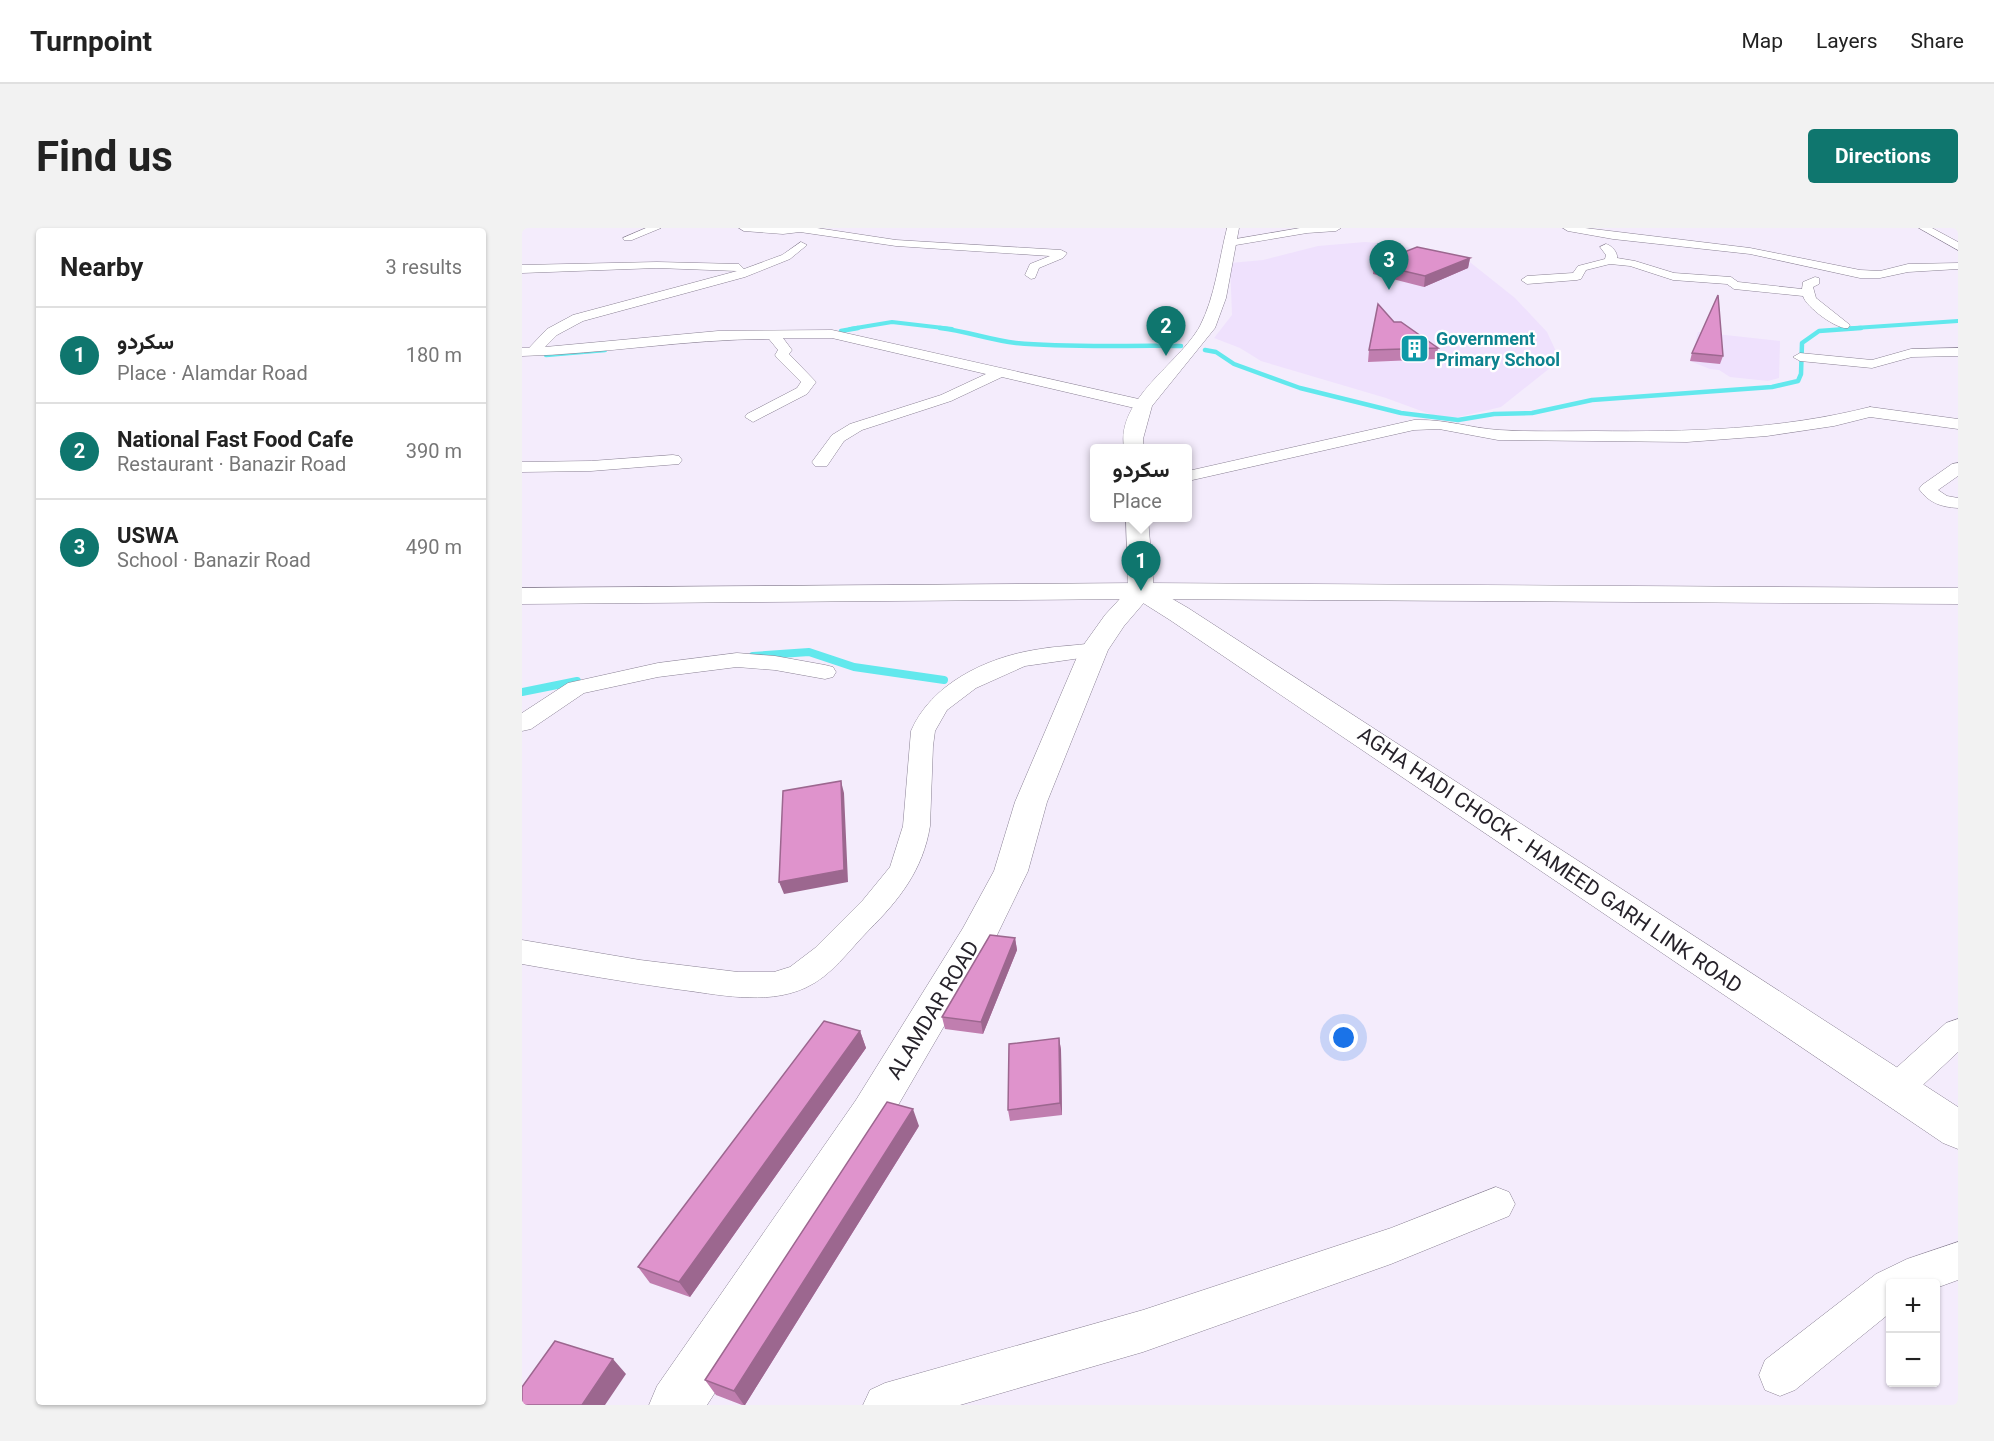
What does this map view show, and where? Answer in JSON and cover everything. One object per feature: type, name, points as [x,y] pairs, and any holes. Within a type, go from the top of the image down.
[{"type":"main road","points":[[1134,444],[1143,405],[1208,328],[1218,298],[1232,236]]},
{"type":"main road","points":[[1137,522],[1142,591]]},
{"type":"main road","points":[[522,597],[1142,591],[1958,596]]},
{"type":"main road","name":"ALAMDAR ROAD","points":[[676,1405],[871,1113],[978,935],[1011,871],[1031,802],[1094,650],[1114,621],[1142,591]]},
{"type":"main road","name":"AGHA HADI CHOCK - HAMEED GARH LINK ROAD","points":[[1142,591],[1958,1130]]},
{"type":"street","points":[[628,238],[656,228]]},
{"type":"street","points":[[744,228],[783,231],[797,228],[896,243],[1061,253],[1059,256],[1034,266],[1031,275]]},
{"type":"street","points":[[1232,236],[1336,228]]},
{"type":"street","points":[[1568,228],[1596,234],[1743,250],[1842,271],[1878,275],[1904,269],[1957,266]]},
{"type":"street","points":[[1924,228],[1958,247]]},
{"type":"street","points":[[1596,234],[1612,255],[1610,261]]},
{"type":"street","points":[[527,352],[552,332],[578,318],[699,287],[755,269],[786,257],[801,245]]},
{"type":"street","points":[[1527,280],[1577,276],[1582,268],[1610,261],[1631,263],[1673,276],[1731,281],[1734,285],[1808,293]]},
{"type":"street","points":[[522,269],[657,265],[755,269]]},
{"type":"street","points":[[1842,271],[1807,285],[1810,300],[1843,325]]},
{"type":"street","points":[[753,417],[802,391],[809,382],[785,359],[782,355],[785,350],[772,334]]},
{"type":"street","points":[[527,352],[617,346],[710,335],[843,335],[1143,405]]},
{"type":"street","points":[[1800,357],[1872,364],[1911,353],[1958,352]]},
{"type":"street","points":[[821,462],[838,438],[856,427],[946,398],[1001,372]]},
{"type":"street","points":[[1192,475],[1414,425],[1439,424],[1498,435],[1687,437],[1767,431],[1834,421],[1870,412],[1958,424]]},
{"type":"street","points":[[522,467],[591,466],[673,460]]},
{"type":"street","points":[[1958,468],[1928,489],[1931,495],[1958,503]]},
{"type":"street","points":[[522,952],[671,977],[740,984],[769,985],[796,979],[831,951],[883,897],[901,874],[910,856],[915,833],[923,729],[938,705],[951,693],[1002,667],[1031,657],[1094,650]]},
{"type":"street","points":[[522,724],[576,688],[658,670],[738,660],[825,672]]},
{"type":"street","points":[[1896,1089],[1958,1032]]},
{"type":"street","points":[[885,1405],[1143,1331],[1391,1246],[1496,1204]]},
{"type":"street","points":[[1906,1279],[1958,1261]]},
{"type":"street","points":[[1780,1375],[1886,1291]]},
{"type":"shaded area","points":[[1365,242],[1391,244],[1466,259],[1515,298],[1547,332],[1560,360],[1501,407],[1446,420],[1386,398],[1261,361],[1240,348],[1214,338],[1232,315],[1230,263],[1263,260],[1318,246]]},
{"type":"shaded area","points":[[1698,332],[1780,341],[1779,378],[1768,381],[1730,377],[1719,370],[1690,361]]},
{"type":"building","points":[[1417,247],[1470,258],[1425,276],[1374,264]]},
{"type":"building","points":[[1718,295],[1723,356],[1692,353]]},
{"type":"building","points":[[1378,304],[1394,322],[1401,322],[1438,348],[1369,350]]},
{"type":"building","points":[[841,781],[844,870],[779,882],[783,791]]},
{"type":"building","points":[[990,935],[1015,938],[981,1022],[942,1017]]},
{"type":"building","points":[[824,1021],[860,1031],[679,1282],[638,1267]]},
{"type":"building","points":[[1059,1038],[1060,1103],[1008,1110],[1009,1044]]},
{"type":"building","points":[[887,1102],[913,1109],[734,1391],[705,1380]]},
{"type":"building","points":[[555,1341],[613,1359],[582,1405],[522,1405],[522,1387]]},
{"type":"waterway","points":[[1840,329],[1958,321]]},
{"type":"waterway","points":[[850,329],[892,322],[952,329]]},
{"type":"waterway","points":[[841,331],[858,328]]},
{"type":"waterway","points":[[940,328],[1006,342],[1036,345],[1181,346]]},
{"type":"waterway","points":[[1205,350],[1216,352],[1234,364],[1300,388],[1401,413],[1458,420],[1494,414],[1532,413],[1592,400],[1772,387],[1798,381],[1801,374],[1802,343],[1819,331],[1861,328]]},
{"type":"waterway","points":[[546,355],[605,350]]},
{"type":"waterway","points":[[753,656],[809,652],[854,667],[944,680]]},
{"type":"waterway","points":[[522,692],[577,681]]},
{"type":"place","name":"USWA","points":[[1389,290]]},
{"type":"place","name":"Government Primary School","points":[[1415,348]]},
{"type":"place","name":"National Fast Food Cafe","points":[[1166,356]]},
{"type":"place","name":"سکردو","points":[[1141,591]]}]
